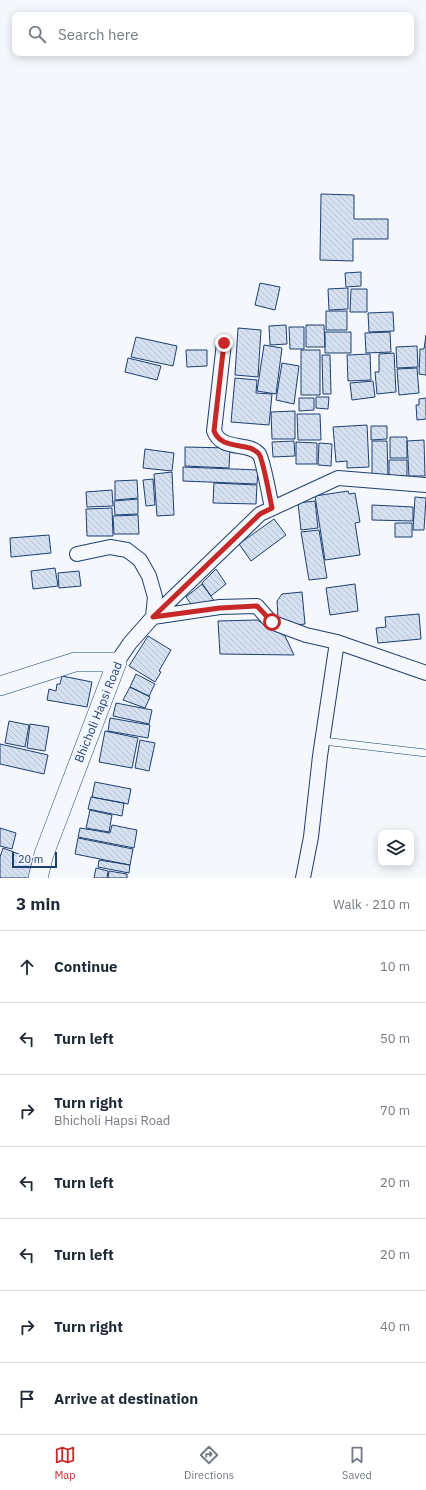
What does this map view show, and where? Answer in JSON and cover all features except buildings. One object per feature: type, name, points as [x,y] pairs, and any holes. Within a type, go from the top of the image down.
[{"type":"street","points":[[224,343],[214,431],[216,437],[221,441],[253,450],[259,454],[272,508]]},
{"type":"street","name":"Bhicholi Hapsi Road","points":[[38,878],[44,854],[117,662],[130,643],[153,617],[260,514],[272,508],[338,478],[426,486]]},
{"type":"street","points":[[77,554],[110,547],[127,550],[140,560],[148,576],[155,597],[153,617],[220,608],[257,606],[272,622],[306,635],[337,642],[426,673]]},
{"type":"street","points":[[303,878],[311,837],[337,642]]},
{"type":"street","points":[[0,686],[75,662],[117,662]]},
{"type":"lane","points":[[323,741],[426,753]]},
{"type":"route","points":[[224,343],[214,431],[216,437],[221,441],[253,450],[259,454],[272,508],[260,514],[153,617],[220,608],[257,606],[272,622]]}]
